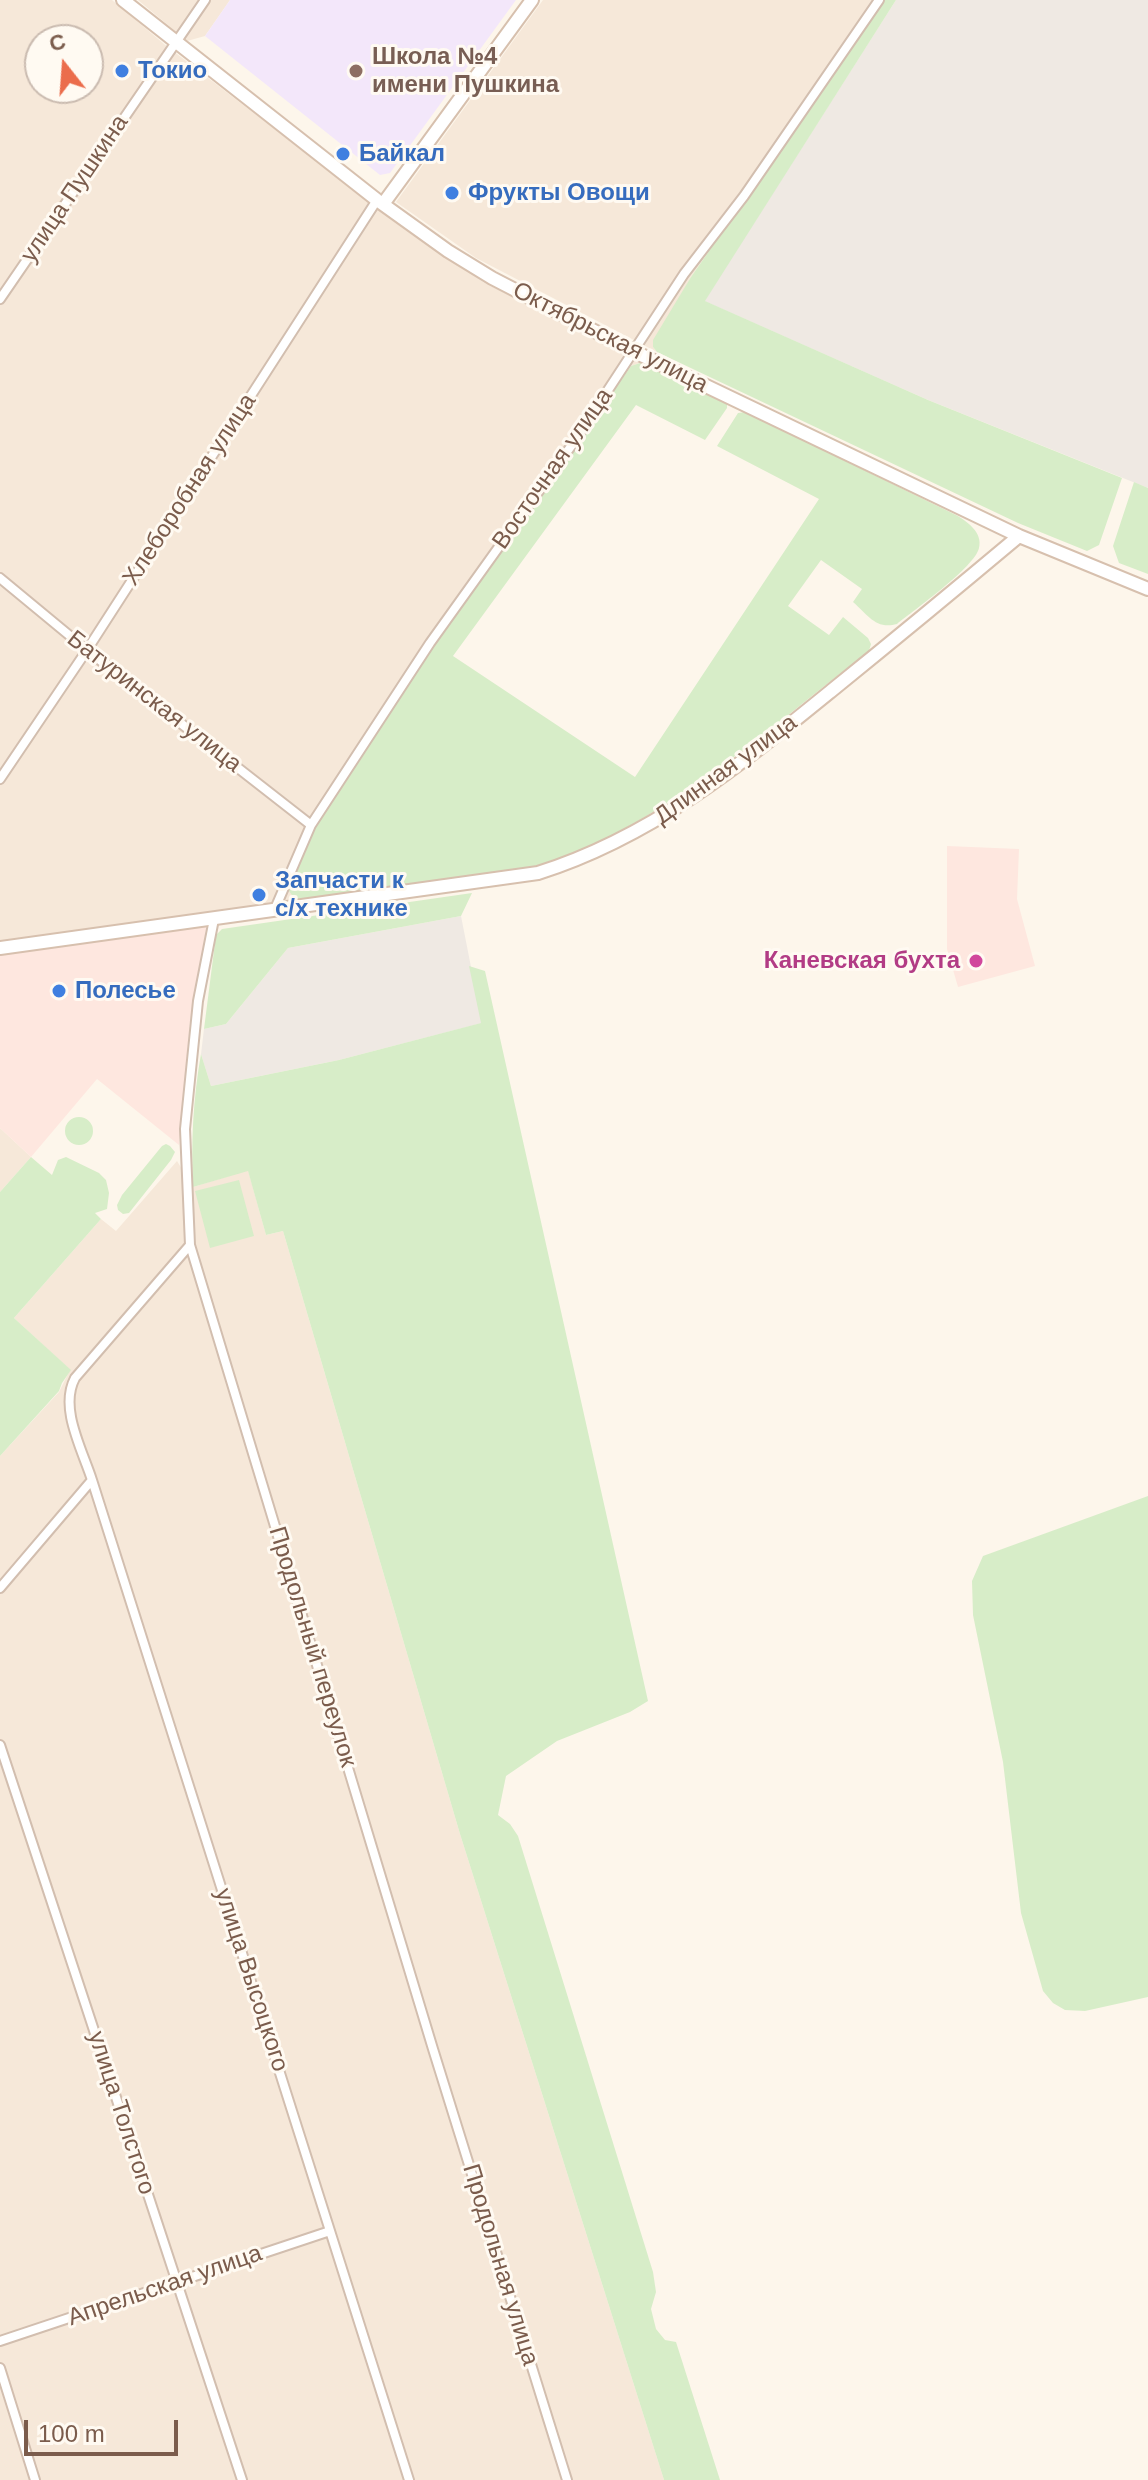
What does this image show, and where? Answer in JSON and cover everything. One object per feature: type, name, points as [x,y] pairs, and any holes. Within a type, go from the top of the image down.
[{"type":"street","name":"Октябрьская улица","points":[[123,0],[380,202],[470,265],[633,351],[1019,536],[1148,589]]},
{"type":"street","name":"улица Пушкина","points":[[0,299],[205,0]]},
{"type":"street","name":"Хлеборобная улица","points":[[0,779],[380,202],[532,0]]},
{"type":"street","name":"Восточная улица","points":[[274,911],[311,825],[430,643],[574,442],[684,274],[744,196],[879,0]]},
{"type":"street","name":"Длинная улица","points":[[0,948],[538,873],[583,857],[637,832],[696,796],[778,734],[1019,536]]},
{"type":"street","name":"Батуринская улица","points":[[0,578],[311,825]]},
{"type":"street","name":"Продольный переулок","points":[[214,919],[198,1001],[185,1129],[190,1245],[433,2049]]},
{"type":"street","name":"улица Высоцкого","points":[[190,1245],[80,1370],[71,1386],[69,1410],[409,2480]]},
{"type":"street","points":[[0,1588],[92,1480]]},
{"type":"street","name":"улица Толстого","points":[[0,1745],[242,2480]]},
{"type":"street","name":"Продольная улица","points":[[433,2049],[567,2480]]},
{"type":"street","name":"Апрельская улица","points":[[0,2341],[330,2231]]},
{"type":"street","points":[[0,2368],[35,2480]]},
{"type":"shaded area","points":[[0,0],[112,0],[164,44],[381,211],[483,282],[640,363],[631,366],[434,646],[297,902],[0,942]]},
{"type":"shaded area","points":[[138,0],[230,0],[205,36],[187,41]]},
{"type":"shaded area","name":"Школа №4 имени Пушкина","points":[[230,0],[516,0],[390,173],[380,175],[205,36]]},
{"type":"shaded area","points":[[543,0],[883,0],[691,277],[653,347],[657,352],[476,258],[396,202]]},
{"type":"shaded area","points":[[896,0],[1148,0],[1148,488],[928,400],[704,301]]},
{"type":"shaded area","points":[[947,846],[1019,849],[1017,899],[1035,966],[958,987],[947,949]]},
{"type":"shaded area","points":[[461,916],[482,1023],[339,1060],[211,1086],[201,1054],[204,1029],[226,1024],[288,948]]},
{"type":"shaded area","points":[[207,924],[190,1022],[179,1145],[97,1079],[31,1157],[0,1128],[0,953]]},
{"type":"shaded area","points":[[0,1128],[31,1157],[0,1192]]},
{"type":"shaded area","points":[[177,1161],[193,1187],[248,1170],[266,1235],[283,1231],[460,1834],[664,2480],[0,2480],[0,1456],[59,1392],[70,1370],[14,1318],[101,1219],[116,1231]]},
{"type":"green space","points":[[883,0],[896,0],[705,301],[928,400],[1122,478],[1099,545],[1087,551],[1018,523],[657,352],[653,347],[653,340],[691,277]]},
{"type":"green space","points":[[640,363],[727,403],[727,408],[705,440],[636,405],[453,656],[635,777],[819,499],[717,446],[738,413],[745,412],[956,515],[977,533],[980,543],[975,556],[943,588],[897,624],[890,625],[878,623],[863,612],[853,602],[862,589],[821,560],[788,606],[829,635],[843,617],[868,638],[871,644],[869,651],[714,772],[614,834],[569,856],[541,865],[297,902],[289,891],[317,823],[434,646],[631,366]]},
{"type":"green space","points":[[1134,482],[1148,488],[1148,574],[1119,563],[1113,546]]},
{"type":"green space","points":[[472,893],[461,916],[288,948],[226,1024],[204,1029],[216,935],[222,929]]},
{"type":"green space","points":[[469,966],[485,971],[648,1701],[630,1712],[557,1741],[506,1776],[498,1815],[510,1824],[518,1836],[653,2272],[656,2292],[651,2309],[656,2329],[665,2340],[676,2342],[720,2480],[664,2480],[460,1834],[283,1231],[266,1235],[248,1171],[193,1187],[193,1120],[201,1054],[211,1086],[339,1060],[481,1023]]},
{"type":"green space","points":[[79,1117],[89,1121],[93,1131],[89,1141],[79,1145],[69,1141],[65,1131],[69,1121]]},
{"type":"green space","points":[[166,1144],[175,1152],[171,1160],[129,1213],[123,1214],[117,1205],[122,1195]]},
{"type":"green space","points":[[31,1157],[52,1175],[58,1160],[66,1157],[99,1173],[106,1180],[109,1193],[107,1209],[95,1213],[101,1219],[14,1318],[71,1370],[59,1391],[0,1456],[0,1192]]},
{"type":"green space","points":[[239,1180],[254,1236],[210,1248],[195,1191]]},
{"type":"green space","points":[[1148,1496],[1148,1997],[1085,2011],[1065,2010],[1053,2003],[1043,1991],[1021,1913],[1003,1762],[973,1615],[972,1581],[983,1556]]},
{"type":"place","name":"Токио","points":[[122,71]]},
{"type":"place","name":"Школа №4 имени Пушкина","points":[[356,71]]},
{"type":"place","name":"Байкал","points":[[343,154]]},
{"type":"place","name":"Фрукты Овощи","points":[[452,193]]},
{"type":"place","name":"Запчасти к с/х технике","points":[[259,895]]},
{"type":"place","name":"Каневская бухта","points":[[976,961]]},
{"type":"place","name":"Полесье","points":[[59,991]]}]
